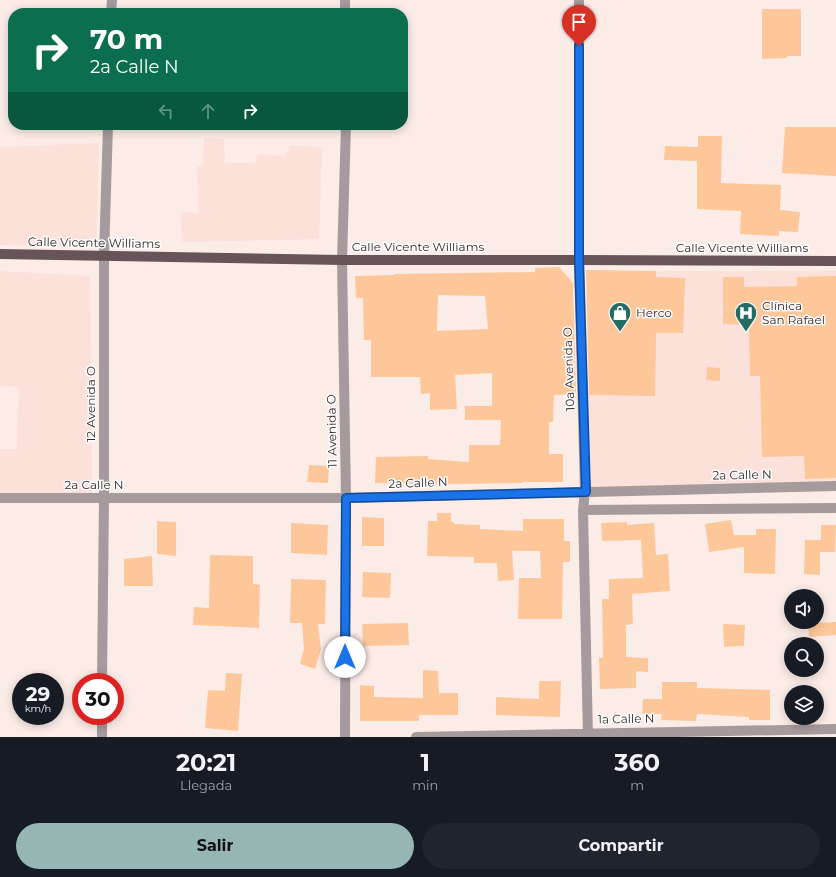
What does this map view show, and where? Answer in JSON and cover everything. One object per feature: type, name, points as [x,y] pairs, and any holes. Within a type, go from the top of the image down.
[{"type":"main road","name":"Calle Vicente Williams","points":[[0,254],[342,260],[836,261]]},
{"type":"street","name":"10a Avenida O","points":[[579,0],[579,260],[586,492],[583,510],[588,735]]},
{"type":"street","name":"12 Avenida O","points":[[102,673],[104,256],[108,130]]},
{"type":"street","name":"11 Avenida O","points":[[345,737],[346,498],[342,260],[346,130]]},
{"type":"street","name":"2a Calle N","points":[[0,498],[346,498],[836,486]]},
{"type":"street","points":[[583,510],[836,508]]},
{"type":"street","points":[[102,725],[102,737]]},
{"type":"street","name":"1a Calle N","points":[[416,737],[588,735],[836,729]]},
{"type":"shaded area","points":[[204,138],[224,139],[225,163],[255,163],[258,154],[285,156],[291,145],[322,147],[319,239],[182,242],[181,212],[199,213],[197,167],[203,164]]},
{"type":"shaded area","points":[[99,143],[96,247],[0,245],[0,147]]},
{"type":"shaded area","points":[[0,271],[90,276],[92,493],[0,494],[0,449],[17,449],[19,387],[0,386]]},
{"type":"shaded area","name":"Clínica San Rafael","points":[[656,271],[836,271],[836,482],[587,487],[584,394],[655,395]]},
{"type":"building","points":[[762,9],[801,9],[801,56],[762,59]]},
{"type":"building","points":[[785,127],[836,127],[836,176],[782,173]]},
{"type":"building","points":[[698,136],[722,136],[721,183],[781,185],[780,210],[800,212],[798,232],[779,231],[779,236],[740,234],[741,211],[697,209],[697,161],[664,160],[665,146],[698,147]]},
{"type":"building","points":[[559,267],[573,283],[576,394],[554,395],[553,422],[549,422],[549,454],[563,454],[563,482],[452,484],[375,483],[376,457],[428,456],[428,459],[469,462],[469,445],[500,445],[501,420],[465,420],[465,406],[492,406],[492,373],[455,375],[457,409],[430,410],[430,393],[421,394],[420,377],[371,377],[371,340],[364,340],[363,298],[356,298],[355,276],[535,272],[535,268]],"holes":[[[438,295],[485,296],[488,329],[437,331]]]},
{"type":"building","name":"Herco","points":[[586,270],[656,271],[656,277],[685,278],[683,333],[656,333],[655,396],[589,395]]},
{"type":"building","points":[[836,276],[836,478],[805,479],[804,456],[762,457],[760,376],[750,376],[749,325],[723,324],[723,277],[744,277],[744,287],[797,286],[797,277]]},
{"type":"building","points":[[707,367],[720,368],[720,381],[706,380]]},
{"type":"building","points":[[309,465],[329,466],[328,483],[307,482]]},
{"type":"building","points":[[437,513],[451,513],[451,522],[454,522],[454,524],[480,525],[480,529],[523,531],[523,519],[564,519],[564,541],[570,541],[570,562],[563,562],[562,619],[518,619],[519,578],[541,578],[540,551],[512,551],[514,580],[498,581],[497,563],[474,563],[474,557],[427,556],[428,521],[437,521]]},
{"type":"building","points":[[362,517],[384,518],[384,546],[362,546]]},
{"type":"building","points":[[731,520],[734,535],[756,535],[756,529],[776,529],[775,574],[744,573],[744,547],[709,552],[705,524]]},
{"type":"building","points":[[157,521],[176,522],[176,556],[157,554]]},
{"type":"building","points":[[627,522],[627,525],[654,523],[656,555],[668,554],[670,591],[632,594],[633,624],[626,625],[626,657],[648,658],[648,672],[636,671],[636,688],[600,689],[599,657],[603,658],[602,599],[609,599],[609,579],[643,578],[641,540],[602,541],[601,523]]},
{"type":"building","points":[[291,523],[328,525],[327,555],[291,553]]},
{"type":"building","points":[[821,525],[836,525],[835,552],[820,552],[820,575],[804,574],[805,540],[821,540]]},
{"type":"building","points":[[210,555],[253,556],[253,584],[260,585],[259,628],[193,625],[194,607],[209,608]]},
{"type":"building","points":[[152,556],[153,586],[124,586],[124,559]]},
{"type":"building","points":[[363,572],[391,573],[390,598],[362,597]]},
{"type":"building","points":[[291,579],[326,580],[325,624],[318,624],[321,649],[315,669],[300,664],[304,649],[302,623],[290,623]]},
{"type":"building","points":[[824,622],[836,622],[836,635],[809,637],[808,629],[824,629]]},
{"type":"building","points":[[408,623],[409,645],[363,646],[362,624]]},
{"type":"building","points":[[723,624],[745,625],[744,646],[724,647]]},
{"type":"building","points":[[423,670],[438,671],[439,693],[458,693],[458,715],[419,715],[419,721],[360,721],[360,685],[374,686],[374,697],[423,698]]},
{"type":"building","points":[[226,673],[242,674],[238,731],[205,728],[208,690],[225,691]]},
{"type":"building","points":[[539,681],[561,681],[560,717],[496,715],[496,697],[539,699]]},
{"type":"building","points":[[662,682],[697,682],[697,688],[770,690],[770,720],[749,720],[749,717],[697,714],[696,721],[661,720],[662,714],[642,714],[643,699],[662,699]]},
{"type":"place","name":"Herco","points":[[620,332]]},
{"type":"place","name":"Clínica San Rafael","points":[[746,332]]},
{"type":"route","points":[[345,657],[346,498],[586,492],[579,260],[579,46]]}]
